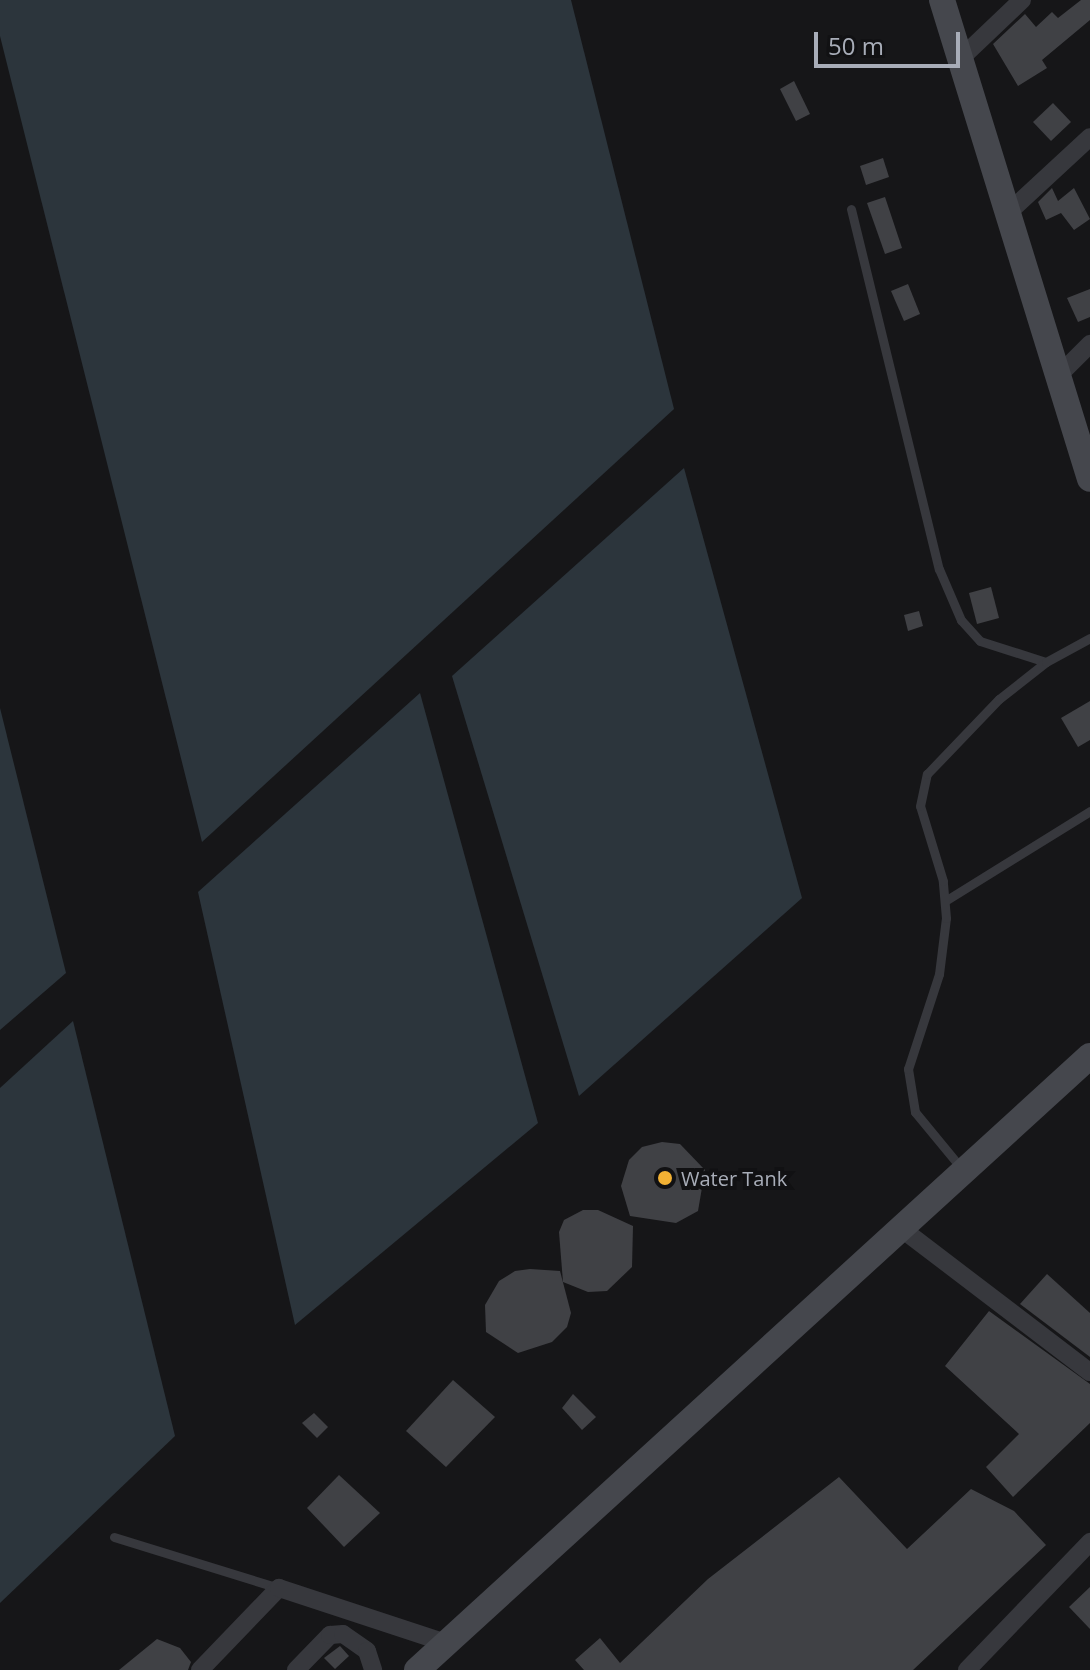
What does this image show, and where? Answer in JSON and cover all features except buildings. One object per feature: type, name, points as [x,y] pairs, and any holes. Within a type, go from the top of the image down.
[{"type":"street","points":[[942,0],[1090,479]]},
{"type":"street","points":[[959,60],[1022,0]]},
{"type":"street","points":[[1009,212],[1090,137]]},
{"type":"street","points":[[1057,377],[1090,344]]},
{"type":"street","points":[[417,1670],[1090,1056]]},
{"type":"street","points":[[902,1229],[1090,1372]]},
{"type":"street","points":[[967,1670],[1090,1542]]},
{"type":"street","points":[[200,1670],[279,1588],[446,1643]]},
{"type":"street","points":[[296,1670],[330,1635],[343,1634],[367,1651],[373,1670]]},
{"type":"lane","points":[[851,209],[939,569],[961,620],[980,641],[1046,662]]},
{"type":"lane","points":[[964,1172],[938,1146],[915,1112],[908,1069],[939,974],[945,901],[920,806],[927,774],[988,708],[1046,662],[1090,638]]},
{"type":"lane","points":[[945,901],[1090,811]]},
{"type":"lane","points":[[114,1537],[279,1588]]},
{"type":"shaded area","points":[[0,0],[571,0],[674,409],[202,842],[0,36]]},
{"type":"shaded area","points":[[684,468],[802,898],[579,1096],[452,676]]},
{"type":"shaded area","points":[[420,693],[538,1123],[295,1325],[198,892]]},
{"type":"shaded area","points":[[0,708],[66,973],[0,1030]]},
{"type":"shaded area","points":[[73,1021],[175,1436],[0,1603],[0,1088]]},
{"type":"place","name":"Water Tank","points":[[665,1178]]}]
